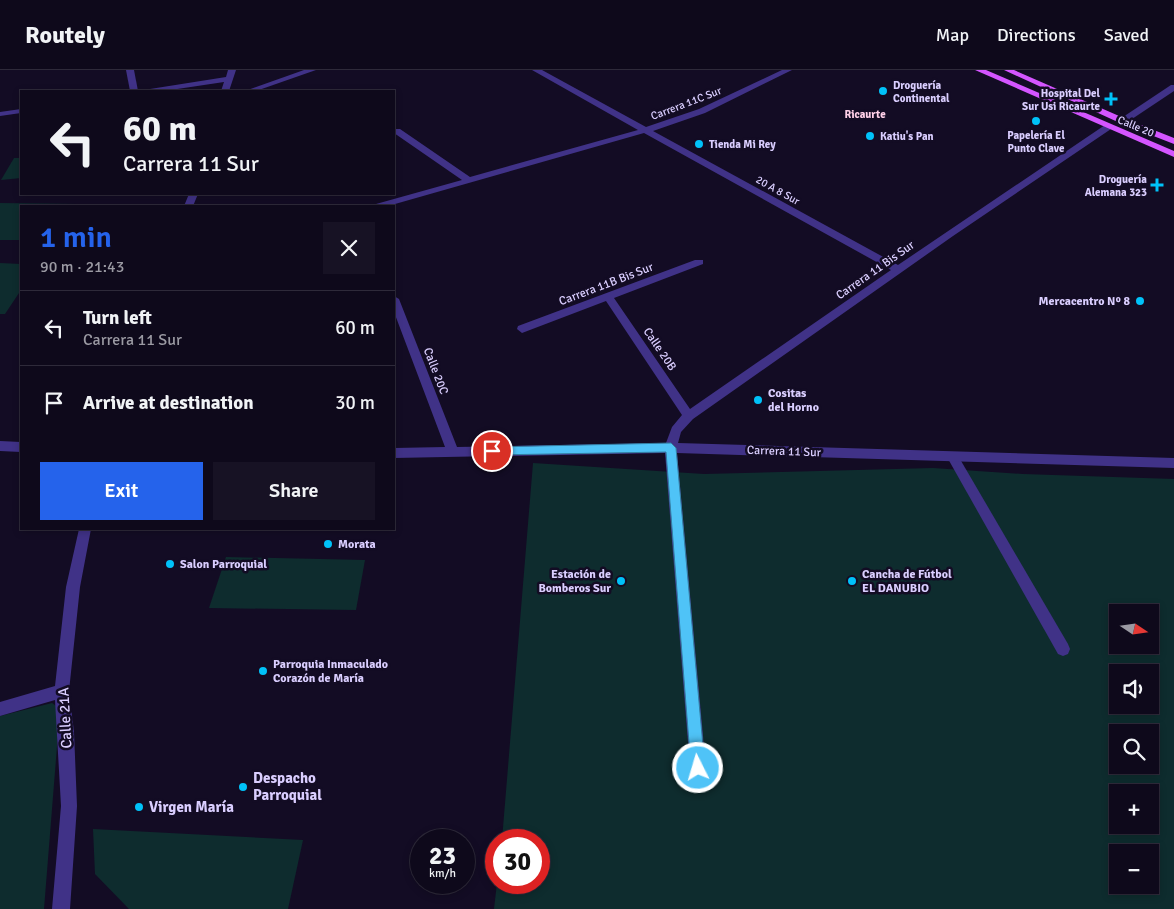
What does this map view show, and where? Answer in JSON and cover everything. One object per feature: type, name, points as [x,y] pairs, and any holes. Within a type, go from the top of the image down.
[{"type":"main road","name":"Calle 20","points":[[979,70],[1174,154]]},
{"type":"main road","points":[[1008,70],[1122,121],[1174,141]]},
{"type":"street","points":[[130,70],[134,90]]},
{"type":"street","points":[[225,90],[232,70]]},
{"type":"street","points":[[252,90],[312,70]]},
{"type":"street","name":"20 A 8 Sur","points":[[536,70],[898,269]]},
{"type":"street","points":[[769,70],[778,74]]},
{"type":"street","name":"Carrera 11C Sur","points":[[646,130],[702,111],[788,70]]},
{"type":"street","points":[[156,90],[228,79]]},
{"type":"street","points":[[1122,121],[1174,87]]},
{"type":"street","points":[[0,114],[20,111]]},
{"type":"street","name":"Carrera 11 Bis Sur","points":[[671,448],[676,430],[689,416],[898,269],[1108,127]]},
{"type":"street","points":[[383,205],[646,130]]},
{"type":"street","points":[[397,131],[470,181]]},
{"type":"street","name":"Carrera 11B Bis Sur","points":[[522,329],[699,262]]},
{"type":"street","name":"Calle 20B","points":[[608,297],[689,416]]},
{"type":"street","name":"Calle 20C","points":[[395,302],[453,452]]},
{"type":"street","points":[[0,446],[20,446]]},
{"type":"street","points":[[671,448],[698,768]]},
{"type":"street","name":"Carrera 11 Sur","points":[[395,453],[671,448],[1174,463]]},
{"type":"street","points":[[953,457],[1063,649]]},
{"type":"street","name":"Calle 21A","points":[[61,909],[69,806],[66,732],[62,691],[73,587],[85,530]]},
{"type":"street","points":[[0,709],[62,691]]},
{"type":"green space","points":[[14,158],[20,158],[20,178],[1,180]]},
{"type":"green space","points":[[0,203],[77,204],[20,205],[20,240],[0,240]]},
{"type":"green space","points":[[0,263],[20,264],[20,292],[5,314],[0,314]]},
{"type":"green space","points":[[533,463],[704,474],[933,468],[1023,474],[1174,479],[1174,909],[494,909],[496,894],[550,894],[550,829],[503,829]]},
{"type":"green space","points":[[226,557],[365,560],[356,610],[209,608]]},
{"type":"green space","points":[[52,703],[60,709],[44,909],[0,909],[0,716]]},
{"type":"green space","points":[[93,829],[303,840],[288,909],[129,909],[95,874]]},
{"type":"place","name":"Droguería Continental","points":[[883,91]]},
{"type":"place","name":"Hospital Del Sur Usi Ricaurte","points":[[1111,99]]},
{"type":"place","name":"Papelería El Punto Clave","points":[[1036,121]]},
{"type":"place","name":"Katiu's Pan","points":[[870,136]]},
{"type":"place","name":"Tienda Mi Rey","points":[[699,144]]},
{"type":"place","name":"Droguería Alemana 323","points":[[1157,185]]},
{"type":"place","name":"Mercacentro Nº 8","points":[[1140,301]]},
{"type":"place","name":"Cositas del Horno","points":[[758,400]]},
{"type":"place","name":"Morata","points":[[328,544]]},
{"type":"place","name":"Salon Parroquial","points":[[170,564]]},
{"type":"place","name":"Estación de Bomberos Sur","points":[[621,581]]},
{"type":"place","name":"Cancha de Fútbol EL DANUBIO","points":[[852,581]]},
{"type":"place","name":"Parroquia Inmaculado Corazón de María","points":[[263,671]]},
{"type":"place","name":"Despacho Parroquial","points":[[243,787]]},
{"type":"place","name":"Virgen María","points":[[139,807]]},
{"type":"district","name":"Ricaurte","points":[[865,114]]},
{"type":"route","points":[[492,451],[671,448],[698,768]]}]
